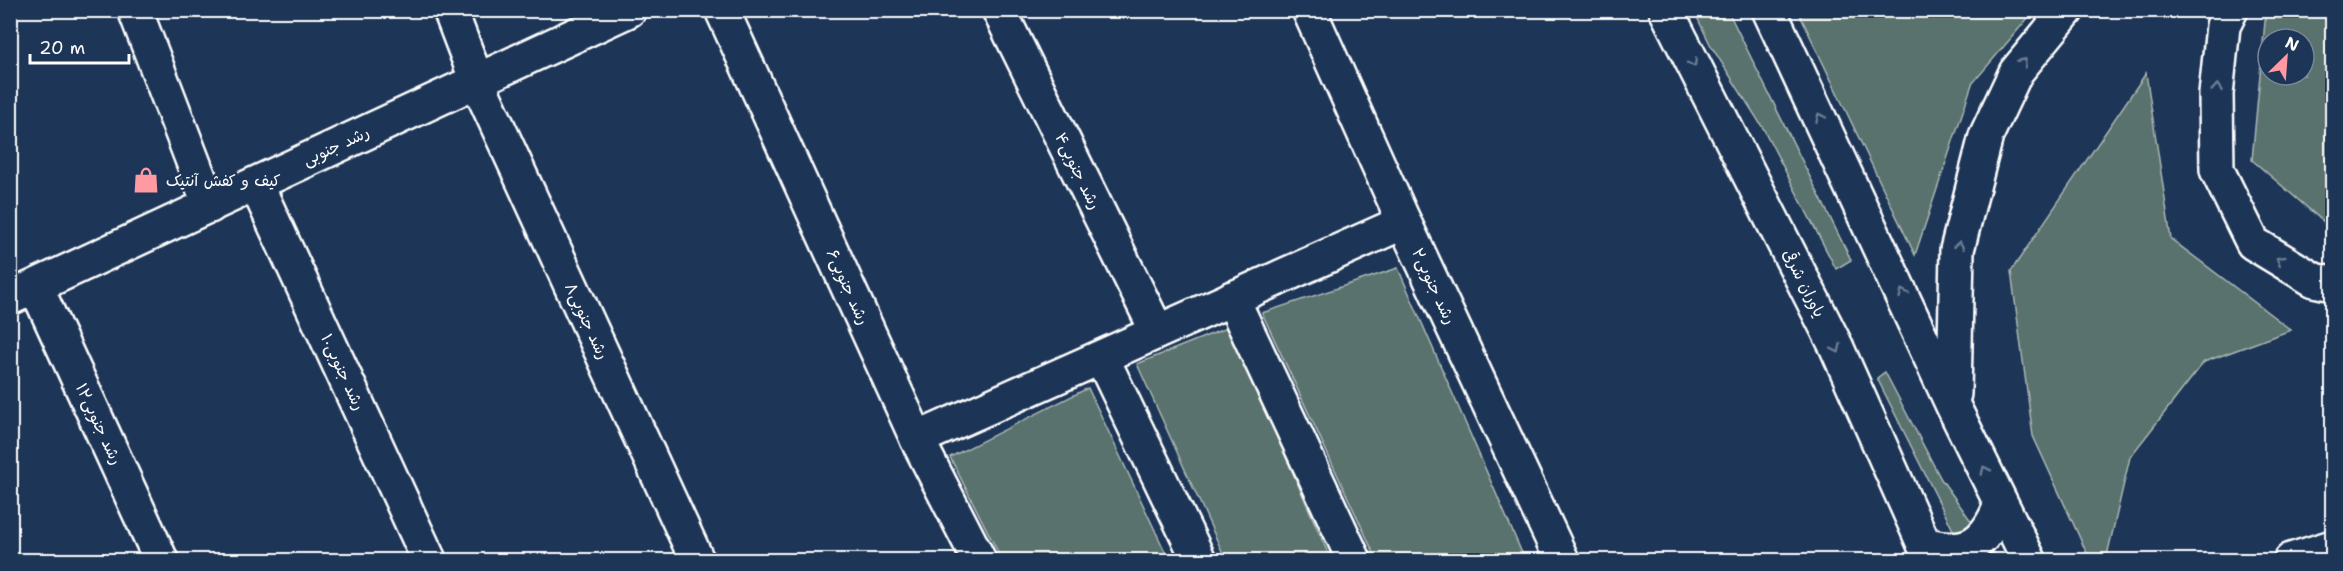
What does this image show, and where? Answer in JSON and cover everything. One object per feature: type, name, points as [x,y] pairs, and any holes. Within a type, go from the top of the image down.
[{"type":"main road","points":[[135,10],[210,206]]},
{"type":"main road","name":"رشد جنوبی۸","points":[[450,10],[477,81],[697,561]]},
{"type":"main road","name":"رشد جنوبی۶","points":[[722,10],[917,439],[979,561]]},
{"type":"main road","name":"رشد جنوبی۴","points":[[999,10],[1157,331]]},
{"type":"main road","name":"رشد جنوبی۲","points":[[1309,10],[1404,222],[1562,561]]},
{"type":"main road","name":"یاوران شرقی","points":[[1666,10],[1836,346],[1928,552]]},
{"type":"main road","points":[[1769,10],[1954,408],[2029,561]]},
{"type":"main road","points":[[1954,408],[1957,250],[1972,182],[1986,136],[2016,72],[2067,10]]},
{"type":"main road","points":[[2231,10],[2223,26],[2216,94],[2217,170],[2253,243],[2314,280],[2332,284]]},
{"type":"main road","name":"رشد جنوبی","points":[[23,292],[477,81],[609,15]]},
{"type":"main road","name":"رشد جنوبی۱۰","points":[[256,184],[429,561]]},
{"type":"main road","points":[[917,439],[1404,222]]},
{"type":"main road","name":"رشد جنوبی۱۲","points":[[23,292],[161,561]]},
{"type":"main road","points":[[1232,298],[1354,561]]},
{"type":"main road","points":[[1102,358],[1199,561]]},
{"type":"main road","points":[[1928,552],[1972,545],[1991,530],[2001,504]]},
{"type":"main road","points":[[2291,561],[2332,547]]},
{"type":"green space","points":[[1694,11],[1728,11],[1851,260],[1836,269],[1763,128],[1711,46]]},
{"type":"green space","points":[[1798,11],[2034,11],[1972,84],[1915,255]]},
{"type":"green space","points":[[2266,11],[2332,11],[2332,229],[2252,160],[2259,87],[2316,87],[2316,27],[2264,27]]},
{"type":"green space","points":[[2146,73],[2171,239],[2291,330],[2204,362],[2130,457],[2106,560],[2090,560],[2033,436],[2011,271]]},
{"type":"green space","points":[[1398,268],[1525,560],[1377,560],[1262,313]]},
{"type":"green space","points":[[1229,327],[1331,560],[1226,560],[1137,364]]},
{"type":"green space","points":[[1885,372],[1941,479],[1999,560],[1968,560],[1877,378]]},
{"type":"green space","points":[[1088,388],[1169,560],[1002,560],[950,457]]},
{"type":"place","name":"کیف و کفش آنتیک","points":[[146,180]]}]
